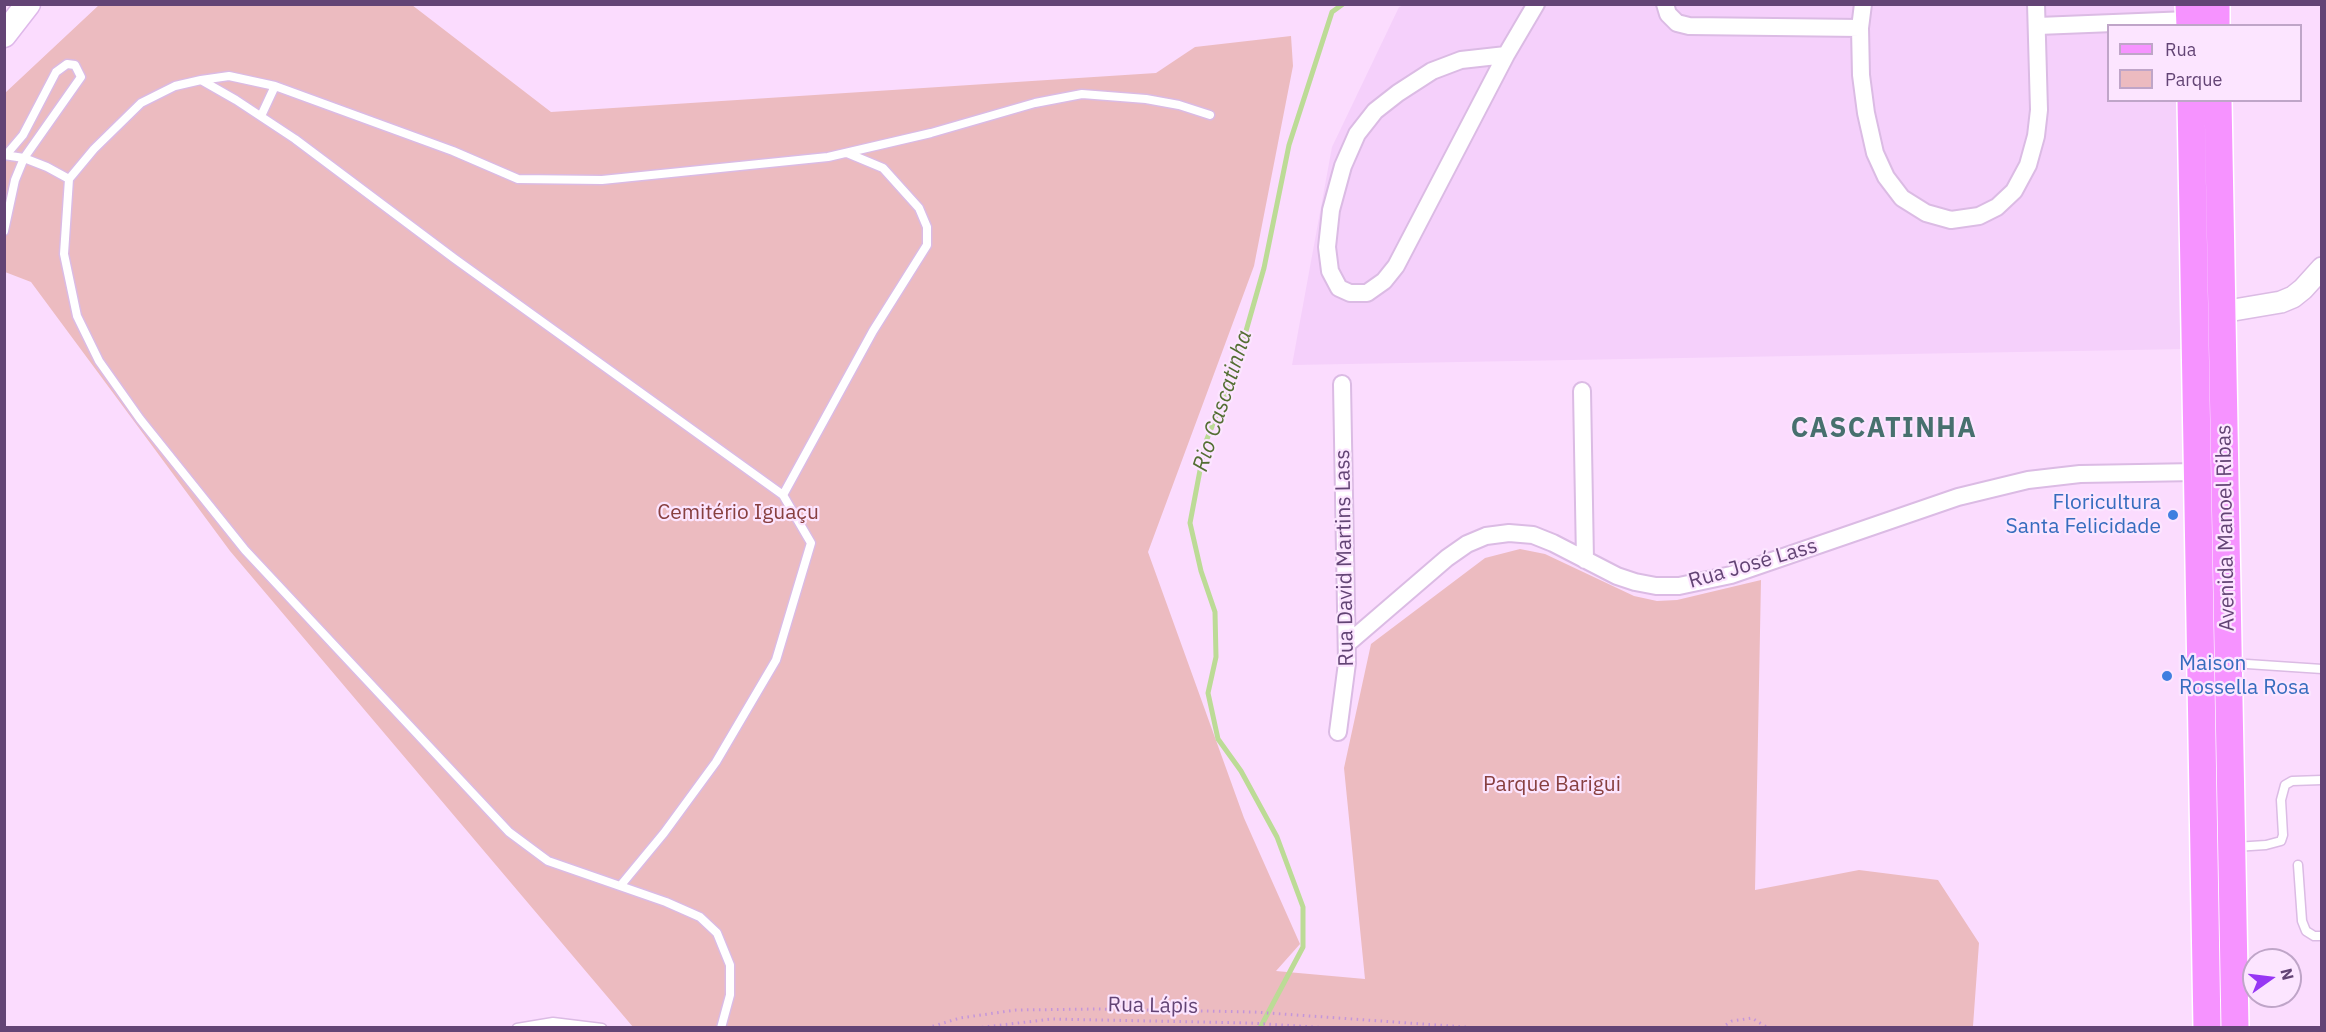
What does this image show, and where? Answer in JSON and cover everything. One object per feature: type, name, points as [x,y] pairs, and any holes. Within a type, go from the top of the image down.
[{"type":"main road","points":[[4,35],[28,4]]},
{"type":"main road","points":[[2216,4],[2216,24]]},
{"type":"main road","name":"Avenida Manoel Ribas","points":[[2191,102],[2208,1028]]},
{"type":"main road","name":"Avenida Manoel Ribas","points":[[2218,102],[2235,1028]]},
{"type":"street","points":[[1506,55],[1461,60],[1432,71],[1375,111],[1357,134],[1343,166],[1330,219],[1327,247],[1330,271],[1339,288],[1350,293],[1366,293],[1384,281],[1396,266],[1506,55],[1536,4]]},
{"type":"street","points":[[1665,4],[1668,14],[1677,23],[1689,26],[1860,28]]},
{"type":"street","points":[[1863,4],[1860,28],[1866,113],[1875,153],[1886,177],[1902,198],[1926,213],[1951,220],[1979,216],[1997,207],[2013,191],[2028,165],[2036,136],[2039,110],[2036,4]]},
{"type":"street","points":[[2038,26],[2192,19]]},
{"type":"street","points":[[2195,313],[2222,312],[2281,302],[2293,297],[2322,268]]},
{"type":"street","name":"Rua David Martins Lass","points":[[1338,732],[1346,682],[1347,644],[1342,384]]},
{"type":"street","points":[[1582,392],[1585,560]]},
{"type":"street","name":"Rua José Lass","points":[[1347,644],[1447,558],[1467,544],[1486,536],[1509,533],[1533,535],[1635,582],[1679,586],[1731,575],[1958,497],[2028,480],[2080,474],[2197,472]]},
{"type":"lane","points":[[4,231],[15,180],[24,158],[81,77],[75,65],[67,64],[56,72],[23,135],[5,155]]},
{"type":"lane","points":[[721,1028],[730,995],[730,965],[717,933],[700,917],[621,885],[595,879],[548,861],[509,832],[245,550],[140,419],[99,361],[76,316],[63,254],[69,179],[94,148],[141,103],[175,86],[229,76],[274,86],[423,140],[518,179],[602,180],[828,157],[931,133],[1035,103],[1082,94],[1146,99],[1179,105],[1210,115]]},
{"type":"lane","points":[[201,80],[237,99],[261,116],[783,495],[811,543],[776,660],[716,762],[664,833],[621,885]]},
{"type":"lane","points":[[261,116],[274,86]]},
{"type":"lane","points":[[783,495],[873,331],[927,245],[927,227],[919,208],[883,168],[847,153]]},
{"type":"lane","points":[[5,155],[24,158],[47,166],[69,179]]},
{"type":"lane","points":[[2228,663],[2322,669]]},
{"type":"lane","points":[[2232,847],[2266,845],[2281,841],[2283,835],[2281,800],[2285,785],[2292,781],[2322,780]]},
{"type":"lane","points":[[2298,865],[2302,921],[2306,931],[2314,936],[2322,936]]},
{"type":"lane","points":[[517,1028],[553,1022],[602,1028]]},
{"type":"path","points":[[927,1028],[960,1018],[1016,1010],[1254,1012],[1479,1028]]},
{"type":"path","points":[[1721,1028],[1732,1021],[1752,1018],[1768,1028]]},
{"type":"path","name":"Rua Lápis","points":[[975,1028],[1052,1019],[1250,1023],[1330,1028]]},
{"type":"shaded area","points":[[1405,5],[2177,5],[2177,24],[2107,24],[2107,102],[2179,102],[2186,349],[1292,365],[1332,147],[1399,7]]},
{"type":"green space","name":"Cemitério Iguaçu","points":[[99,5],[412,5],[551,112],[1156,73],[1195,47],[1291,36],[1293,66],[1254,266],[1148,552],[1244,818],[1300,944],[1276,971],[1365,979],[1344,768],[1371,644],[1485,558],[1520,549],[1545,554],[1634,596],[1657,601],[1677,600],[1761,580],[1755,890],[1859,870],[1938,880],[1979,943],[1973,1026],[633,1027],[230,551],[31,282],[5,272],[5,93]]},
{"type":"waterway","name":"Rio Cascatinha","points":[[1260,1028],[1303,947],[1303,907],[1277,837],[1241,771],[1218,739],[1208,693],[1216,657],[1215,612],[1201,571],[1190,523],[1205,444],[1236,366],[1264,268],[1289,145],[1332,12],[1343,4]]},
{"type":"place","name":"Floricultura Santa Felicidade","points":[[2173,515]]},
{"type":"place","name":"Maison Rossella Rosa","points":[[2167,676]]},
{"type":"district","name":"CASCATINHA","points":[[1884,429]]},
{"type":"park label","name":"Parque Barigui","points":[[1552,785]]}]
